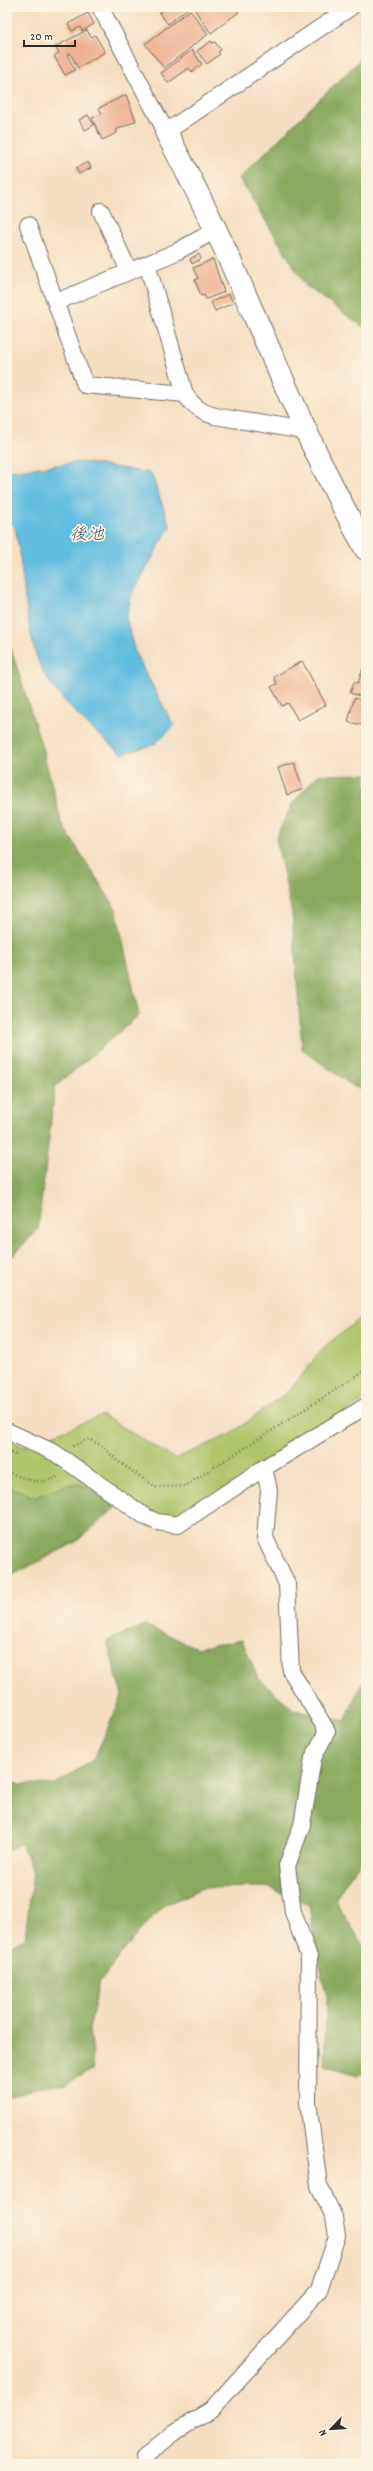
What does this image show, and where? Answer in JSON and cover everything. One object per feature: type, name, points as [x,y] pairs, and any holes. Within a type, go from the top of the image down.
[{"type":"street","points":[[100,7],[216,230],[304,431],[334,493],[366,549]]},
{"type":"street","points":[[166,132],[351,7]]},
{"type":"street","points":[[101,211],[129,271]]},
{"type":"street","points":[[28,225],[85,385],[184,394]]},
{"type":"street","points":[[56,302],[188,246],[216,230]]},
{"type":"street","points":[[146,264],[184,394],[192,404],[202,412],[304,431]]},
{"type":"street","points":[[7,1431],[55,1453],[146,1517],[158,1522],[178,1525],[264,1468],[366,1406]]},
{"type":"street","points":[[146,2464],[144,2457],[150,2452],[175,2432],[211,2410],[319,2290],[337,2236],[334,2217],[319,2186],[308,2102],[309,1957],[293,1912],[287,1866],[302,1825],[313,1758],[327,1731],[291,1671],[287,1584],[265,1538],[269,1490],[264,1468]]},
{"type":"path","points":[[55,1453],[89,1439],[104,1447],[116,1460],[156,1487],[185,1486],[366,1370]]},
{"type":"path","points":[[7,1471],[26,1480],[50,1482],[67,1470],[71,1463]]},
{"type":"green space","points":[[366,54],[366,329],[306,286],[239,178]]},
{"type":"green space","points":[[7,636],[42,747],[62,824],[116,909],[139,1015],[55,1087],[38,1229],[7,1262]]},
{"type":"green space","points":[[366,774],[366,1089],[354,1087],[302,1049],[292,913],[276,838],[293,802],[318,775]]},
{"type":"green space","points":[[366,1314],[366,1399],[177,1519],[160,1518],[127,1498],[75,1543],[15,1574],[7,1575],[7,1439],[24,1447],[102,1415],[175,1459],[231,1434],[291,1389],[324,1347]]},
{"type":"green space","points":[[69,1484],[81,1484],[115,1505],[75,1541],[14,1572],[7,1573],[7,1486],[36,1497]]},
{"type":"green space","points":[[145,1625],[197,1648],[242,1640],[258,1678],[294,1710],[345,1721],[361,1684],[366,1682],[366,1856],[351,1874],[335,1900],[366,1950],[366,2072],[358,2075],[324,2065],[327,1996],[316,1955],[309,1905],[267,1887],[202,1888],[163,1906],[137,1934],[100,1981],[89,2030],[94,2069],[66,2084],[35,2088],[7,2098],[7,1947],[25,1938],[33,1873],[21,1843],[7,1851],[7,1783],[54,1785],[94,1759],[122,1696],[107,1641]]},
{"type":"water","name":"後池","points":[[82,462],[151,473],[170,526],[132,594],[126,618],[135,653],[174,726],[155,744],[122,754],[90,727],[70,707],[44,673],[38,659],[29,623],[15,528],[7,519],[7,471]]},
{"type":"building","points":[[167,7],[189,7],[168,24],[159,13]]},
{"type":"building","points":[[197,7],[235,7],[239,12],[211,33],[194,9]]},
{"type":"building","points":[[190,10],[208,34],[164,68],[145,44]]},
{"type":"building","points":[[88,13],[94,24],[82,31],[80,27],[72,31],[68,24]]},
{"type":"building","points":[[87,30],[91,37],[95,35],[105,52],[78,68],[70,53],[67,55],[75,70],[65,75],[54,56],[59,53],[55,47]]},
{"type":"building","points":[[211,41],[212,43],[215,42],[221,50],[218,52],[220,54],[207,64],[197,51]]},
{"type":"building","points":[[192,50],[202,64],[192,72],[189,68],[168,83],[161,73]]},
{"type":"building","points":[[126,95],[136,121],[116,130],[117,133],[102,140],[92,118],[102,114],[99,108]]},
{"type":"building","points":[[88,115],[94,125],[85,130],[79,120]]},
{"type":"building","points":[[88,162],[91,168],[79,174],[76,168]]},
{"type":"building","points":[[199,254],[201,259],[192,264],[190,259]]},
{"type":"building","points":[[213,259],[224,292],[206,299],[204,295],[201,296],[195,280],[198,278],[193,268]]},
{"type":"building","points":[[229,294],[233,303],[215,311],[211,302]]},
{"type":"building","points":[[302,661],[326,705],[298,720],[288,703],[282,706],[271,687],[277,684],[274,677]]},
{"type":"building","points":[[365,662],[366,686],[363,697],[350,693],[354,682],[358,683]]},
{"type":"building","points":[[354,698],[366,701],[363,725],[348,722]]},
{"type":"building","points":[[294,762],[303,789],[287,795],[278,767]]}]
